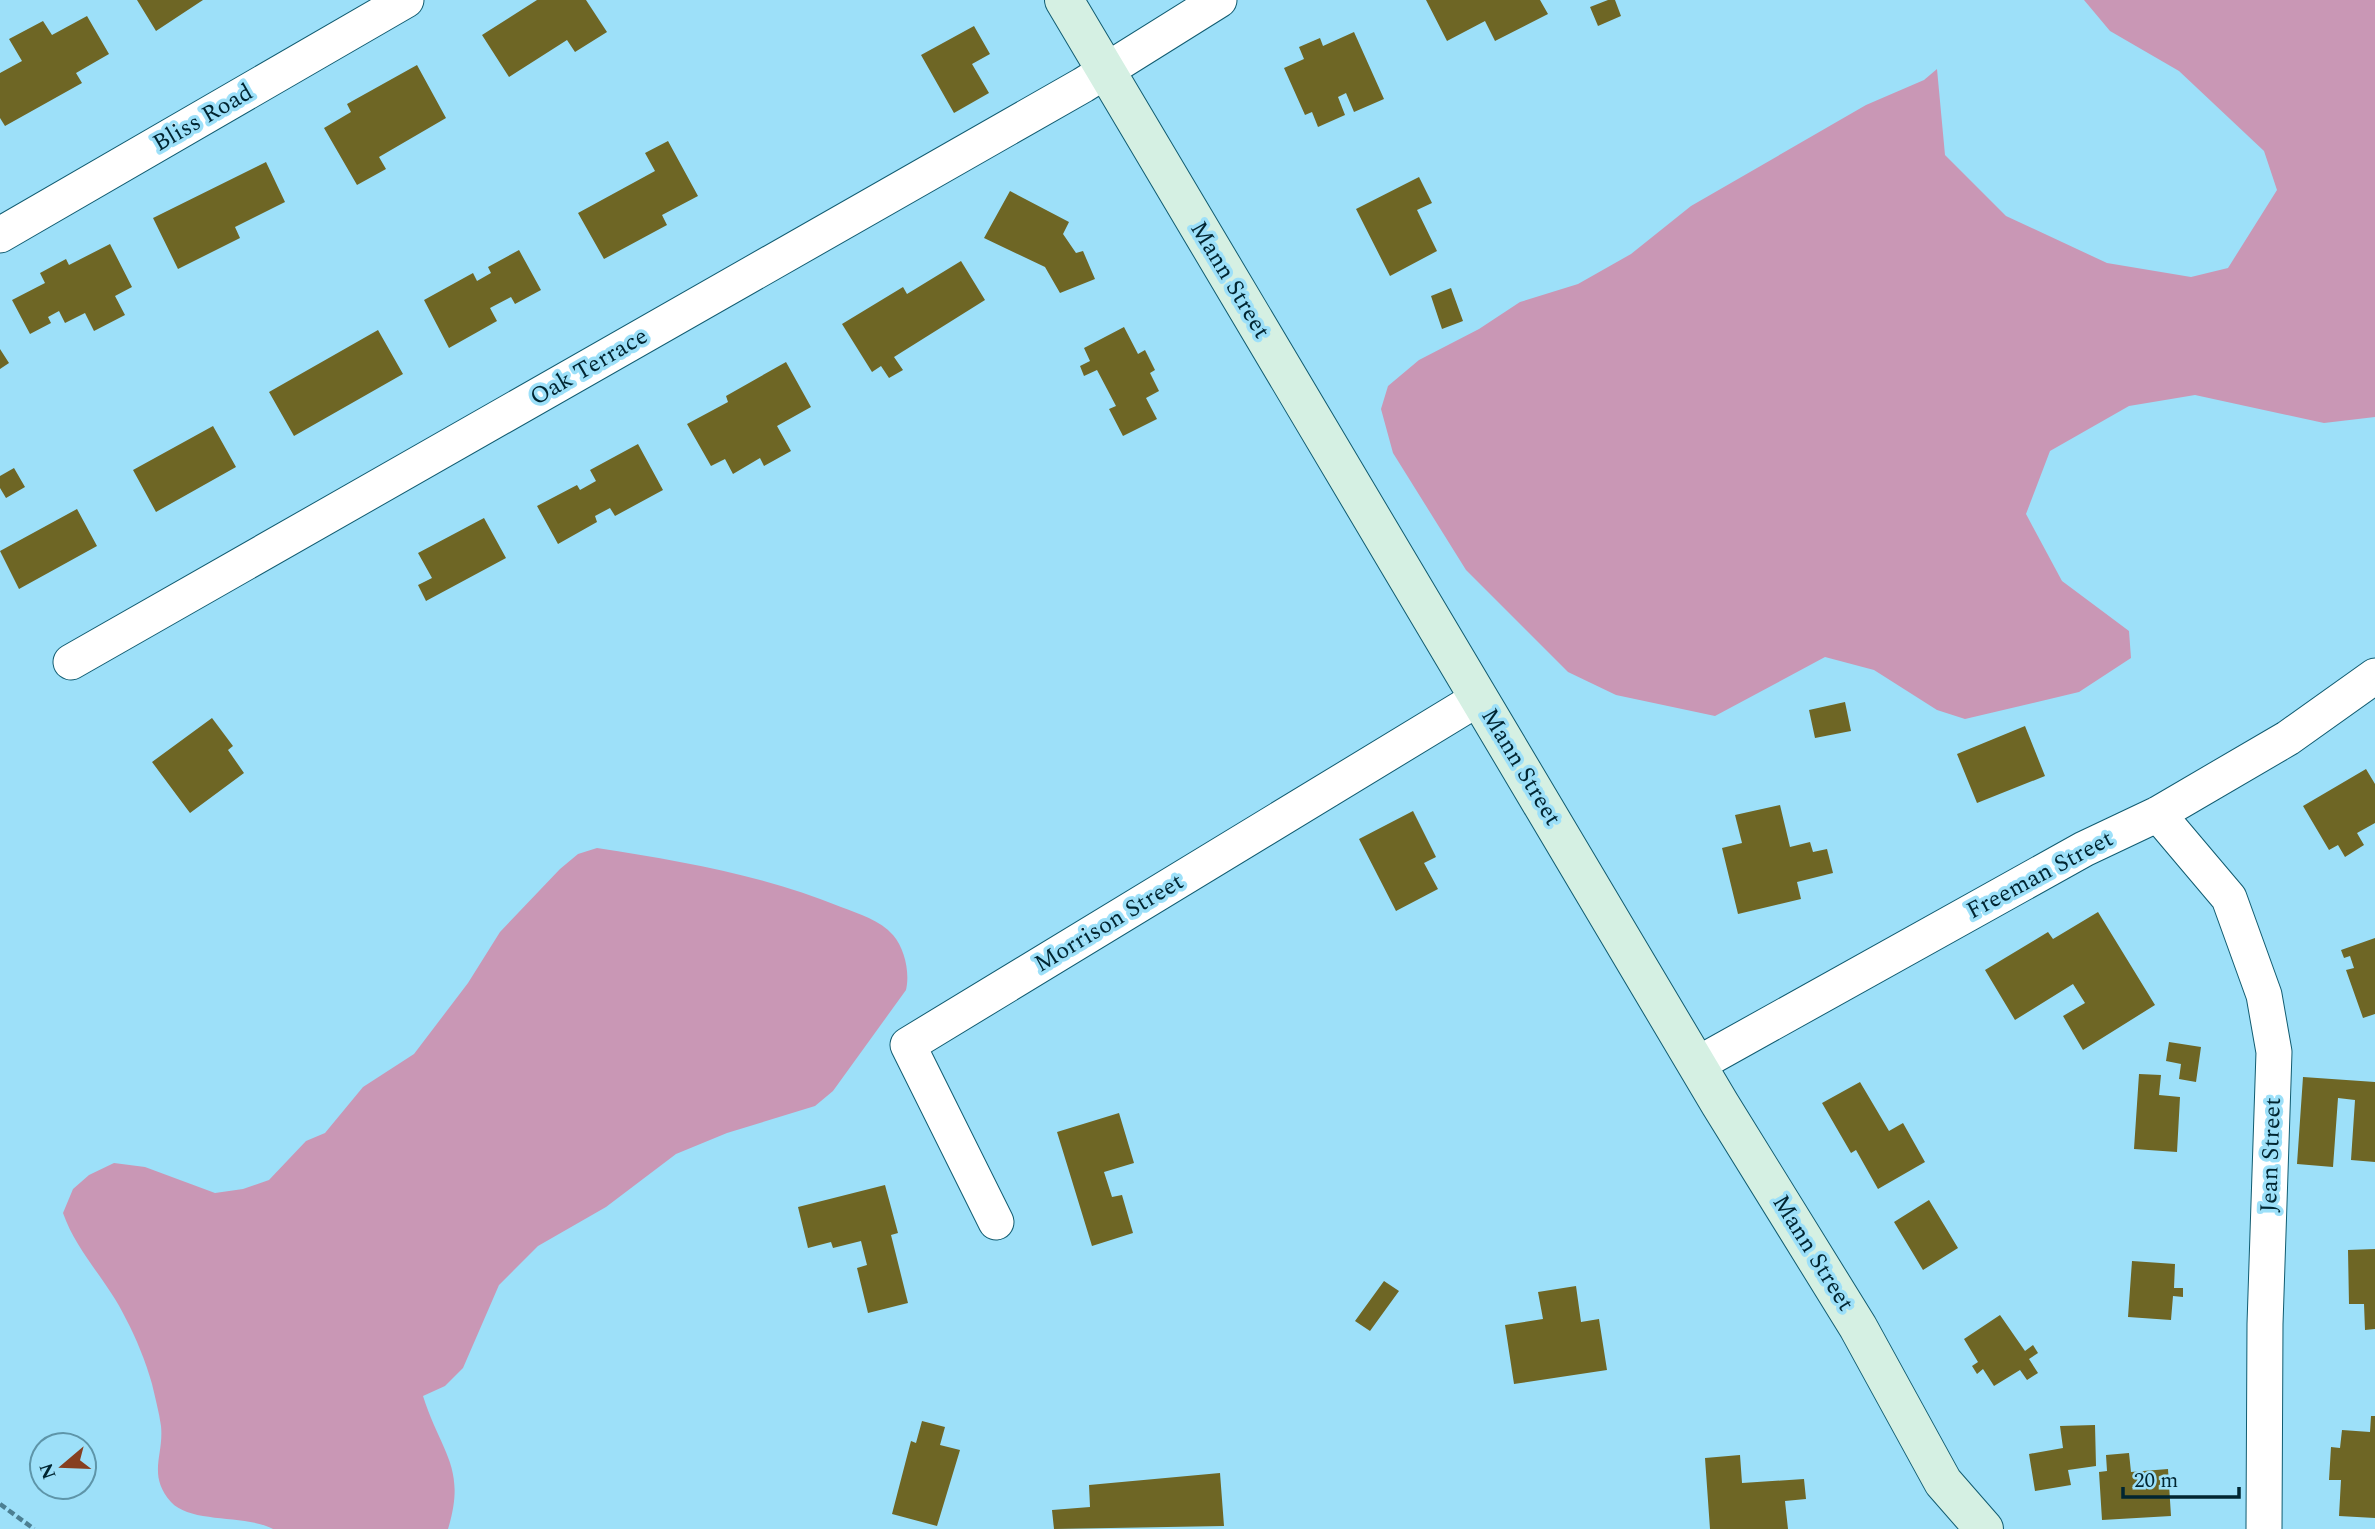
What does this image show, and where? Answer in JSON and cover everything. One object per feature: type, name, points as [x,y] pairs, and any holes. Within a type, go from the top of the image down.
[{"type":"street","name":"Bliss Road","points":[[0,235],[406,0]]},
{"type":"street","name":"Mann Street","points":[[1064,0],[1698,1064],[1858,1326],[1943,1482],[1984,1529]]},
{"type":"street","name":"Oak Terrace","points":[[71,662],[1105,70],[1219,0]]},
{"type":"street","name":"Freeman Street","points":[[1698,1064],[2084,849],[2158,814],[2288,738],[2375,676]]},
{"type":"street","name":"Morrison Street","points":[[996,1222],[908,1045],[1479,698]]},
{"type":"street","name":"Jean Street","points":[[2158,814],[2229,898],[2264,995],[2274,1052],[2265,1324],[2264,1529]]},
{"type":"path","points":[[0,1504],[34,1529]]},
{"type":"shaded area","points":[[2084,0],[2375,0],[2375,417],[2324,423],[2195,395],[2129,406],[2050,451],[2026,514],[2062,581],[2129,631],[2131,658],[2079,692],[1965,719],[1937,710],[1874,670],[1825,657],[1715,716],[1616,695],[1568,672],[1466,570],[1393,453],[1381,409],[1388,386],[1419,360],[1479,329],[1520,302],[1578,284],[1631,254],[1691,206],[1866,105],[1924,80],[1937,69],[1945,155],[2006,216],[2107,263],[2191,277],[2228,268],[2277,190],[2264,151],[2179,71],[2110,31]]},
{"type":"shaded area","points":[[597,848],[751,878],[812,896],[869,918],[888,930],[901,947],[907,969],[906,990],[833,1091],[815,1106],[727,1133],[676,1154],[606,1207],[538,1246],[499,1285],[463,1368],[445,1386],[423,1396],[453,1475],[455,1490],[448,1529],[273,1529],[261,1524],[205,1516],[180,1509],[171,1502],[160,1483],[158,1465],[161,1426],[152,1384],[140,1350],[119,1305],[76,1241],[63,1213],[73,1189],[89,1175],[114,1163],[145,1167],[215,1193],[243,1189],[269,1180],[306,1141],[325,1133],[363,1087],[414,1054],[468,983],[500,932],[560,869],[578,854]]},
{"type":"building","points":[[137,0],[203,0],[156,31]]},
{"type":"building","points":[[537,0],[586,0],[607,32],[575,52],[567,40],[509,77],[482,35]]},
{"type":"building","points":[[1426,0],[1540,0],[1548,14],[1495,41],[1485,21],[1447,41]]},
{"type":"building","points":[[1615,0],[1621,16],[1598,26],[1590,7]]},
{"type":"building","points":[[87,16],[109,54],[76,73],[82,83],[5,126],[0,118],[0,73],[22,61],[9,39],[43,21],[52,35]]},
{"type":"building","points":[[974,26],[990,54],[972,64],[989,93],[954,113],[921,55]]},
{"type":"building","points":[[1354,32],[1384,99],[1354,112],[1346,93],[1338,97],[1345,115],[1318,127],[1312,112],[1305,115],[1284,68],[1304,59],[1299,47],[1320,38],[1323,46]]},
{"type":"building","points":[[417,65],[446,118],[379,157],[386,169],[357,185],[324,128],[351,112],[347,104]]},
{"type":"building","points":[[668,141],[698,196],[662,215],[667,225],[604,259],[578,213],[655,171],[645,153]]},
{"type":"building","points":[[266,162],[285,202],[235,227],[240,238],[178,269],[153,218]]},
{"type":"building","points":[[1419,177],[1432,203],[1417,210],[1437,251],[1390,276],[1356,209]]},
{"type":"building","points":[[1010,191],[1069,222],[1063,234],[1076,253],[1083,251],[1095,279],[1060,293],[1045,267],[984,238]]},
{"type":"building","points":[[110,244],[132,287],[115,296],[125,315],[94,331],[85,313],[65,323],[59,311],[48,317],[51,323],[30,334],[12,300],[45,283],[40,273],[66,259],[69,265]]},
{"type":"building","points":[[519,250],[541,290],[515,304],[511,297],[490,308],[497,321],[449,348],[424,300],[473,273],[477,281],[491,273],[488,267]]},
{"type":"building","points":[[961,261],[985,300],[894,357],[903,370],[889,378],[881,366],[872,372],[842,324],[903,287],[907,294]]},
{"type":"building","points":[[1451,288],[1463,321],[1442,329],[1431,296]]},
{"type":"building","points":[[1124,327],[1138,354],[1145,350],[1155,370],[1150,373],[1159,391],[1146,398],[1157,419],[1123,436],[1109,409],[1116,406],[1097,370],[1084,376],[1080,366],[1090,361],[1084,348]]},
{"type":"building","points":[[378,330],[403,374],[294,436],[269,392]]},
{"type":"building","points":[[0,349],[9,363],[0,369]]},
{"type":"building","points":[[786,362],[811,407],[777,426],[791,451],[764,466],[760,458],[733,474],[725,459],[711,466],[687,424],[728,402],[726,396]]},
{"type":"building","points":[[213,426],[236,467],[156,512],[133,470]]},
{"type":"building","points":[[638,444],[663,490],[615,516],[610,508],[595,516],[597,522],[558,544],[537,506],[577,485],[580,490],[596,481],[590,470]]},
{"type":"building","points":[[14,468],[25,487],[6,498],[0,488],[0,476]]},
{"type":"building","points":[[77,509],[97,546],[19,589],[0,551]]},
{"type":"building","points":[[484,518],[506,558],[426,601],[418,585],[432,578],[418,553]]},
{"type":"building","points":[[1845,702],[1851,731],[1815,738],[1809,710]]},
{"type":"building","points":[[212,718],[233,746],[228,750],[244,773],[190,813],[152,762]]},
{"type":"building","points":[[2025,726],[2045,776],[1977,803],[1957,754]]},
{"type":"building","points":[[2366,769],[2375,784],[2375,823],[2357,833],[2364,845],[2345,857],[2338,845],[2329,850],[2303,806]]},
{"type":"building","points":[[1780,805],[1790,847],[1810,842],[1813,852],[1827,849],[1833,873],[1797,882],[1801,899],[1738,914],[1722,848],[1742,843],[1735,815]]},
{"type":"building","points":[[1413,811],[1436,857],[1424,863],[1438,889],[1396,911],[1359,839]]},
{"type":"building","points":[[2098,912],[2155,1005],[2083,1050],[2063,1016],[2085,1003],[2073,984],[2015,1020],[1985,970],[2048,932],[2053,939]]},
{"type":"building","points":[[2375,938],[2375,1014],[2363,1018],[2346,970],[2354,968],[2350,956],[2344,958],[2341,950]]},
{"type":"building","points":[[2169,1042],[2201,1047],[2196,1082],[2179,1079],[2181,1064],[2166,1061]]},
{"type":"building","points":[[2139,1074],[2161,1075],[2159,1095],[2180,1097],[2177,1152],[2134,1149]]},
{"type":"building","points":[[2303,1077],[2375,1082],[2375,1162],[2351,1160],[2355,1100],[2338,1098],[2333,1167],[2297,1164]]},
{"type":"building","points":[[1860,1082],[1889,1131],[1903,1123],[1925,1162],[1878,1189],[1856,1150],[1851,1153],[1822,1103]]},
{"type":"building","points":[[1119,1113],[1134,1163],[1104,1172],[1112,1197],[1122,1195],[1133,1233],[1092,1246],[1057,1132]]},
{"type":"building","points":[[885,1185],[898,1233],[891,1235],[908,1303],[868,1313],[857,1268],[867,1265],[861,1241],[833,1248],[831,1242],[808,1248],[798,1207]]},
{"type":"building","points":[[1929,1200],[1958,1248],[1923,1270],[1894,1222]]},
{"type":"building","points":[[2375,1249],[2375,1329],[2365,1330],[2364,1304],[2349,1304],[2348,1250]]},
{"type":"building","points":[[2132,1261],[2175,1264],[2174,1288],[2183,1288],[2183,1297],[2173,1296],[2171,1320],[2128,1317]]},
{"type":"building","points":[[1384,1281],[1399,1291],[1370,1331],[1355,1321]]},
{"type":"building","points":[[1576,1286],[1581,1322],[1599,1319],[1607,1370],[1514,1384],[1505,1325],[1543,1319],[1538,1292]]},
{"type":"building","points":[[2000,1315],[2025,1351],[2033,1345],[2038,1353],[2029,1359],[2038,1373],[2027,1380],[2020,1370],[1994,1386],[1983,1369],[1977,1374],[1972,1366],[1978,1362],[1964,1339]]},
{"type":"building","points":[[2371,1416],[2375,1416],[2375,1518],[2339,1516],[2341,1480],[2329,1480],[2331,1447],[2340,1448],[2342,1430],[2370,1432]]},
{"type":"building","points":[[922,1421],[945,1427],[940,1445],[960,1450],[937,1526],[892,1514],[911,1441],[916,1443]]},
{"type":"building","points":[[2095,1425],[2096,1466],[2068,1470],[2071,1485],[2035,1491],[2029,1454],[2063,1448],[2060,1426]]},
{"type":"building","points":[[2129,1453],[2131,1472],[2168,1469],[2171,1516],[2102,1520],[2099,1472],[2107,1471],[2106,1455]]},
{"type":"building","points":[[1740,1455],[1742,1483],[1804,1479],[1806,1499],[1785,1501],[1788,1529],[1710,1529],[1705,1458]]},
{"type":"building","points":[[1220,1473],[1224,1526],[1054,1529],[1052,1510],[1090,1507],[1089,1485]]}]
